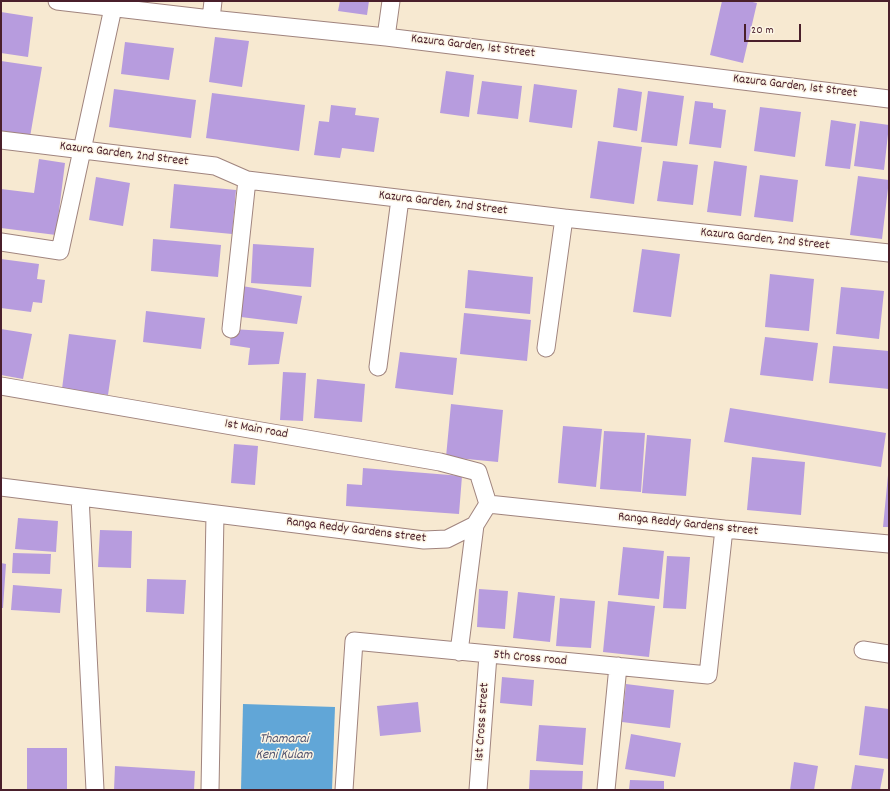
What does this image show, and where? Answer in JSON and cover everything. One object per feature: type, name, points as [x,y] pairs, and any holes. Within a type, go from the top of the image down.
[{"type":"street","name":"Kazura Garden, 1st Street","points":[[57,1],[211,19],[386,36],[889,99]]},
{"type":"street","points":[[211,19],[213,1]]},
{"type":"street","points":[[386,36],[390,1]]},
{"type":"street","points":[[1,242],[60,250],[113,8]]},
{"type":"street","name":"Kazura Garden, 2nd Street","points":[[1,140],[215,166],[248,180],[564,218],[889,253]]},
{"type":"street","points":[[231,329],[248,180]]},
{"type":"street","points":[[378,367],[400,199]]},
{"type":"street","points":[[546,348],[564,218]]},
{"type":"street","name":"1st Main road","points":[[1,386],[440,462],[478,472],[488,504]]},
{"type":"street","name":"Ranga Reddy Gardens street","points":[[1,487],[424,540],[447,539],[475,525]]},
{"type":"street","points":[[80,497],[95,790]]},
{"type":"street","points":[[459,652],[475,525],[488,504]]},
{"type":"street","name":"Ranga Reddy Gardens street","points":[[488,504],[724,529],[889,544]]},
{"type":"street","points":[[210,790],[215,514]]},
{"type":"street","name":"5th Cross road","points":[[344,790],[354,641],[708,675],[724,529]]},
{"type":"street","points":[[863,650],[889,654]]},
{"type":"street","name":"1st Cross street","points":[[478,790],[488,655]]},
{"type":"street","points":[[606,790],[618,666]]},
{"type":"water","name":"Thamarai Keni Kulam","points":[[243,704],[335,707],[332,790],[241,790]]},
{"type":"building","points":[[340,1],[369,1],[367,15],[338,11]]},
{"type":"building","points":[[722,1],[748,1],[757,3],[743,63],[710,55]]},
{"type":"building","points":[[1,12],[33,17],[28,57],[1,53]]},
{"type":"building","points":[[215,37],[249,41],[242,87],[209,82]]},
{"type":"building","points":[[125,42],[174,48],[169,80],[121,74]]},
{"type":"building","points":[[1,61],[42,67],[30,137],[1,132]]},
{"type":"building","points":[[446,71],[474,75],[469,117],[440,113]]},
{"type":"building","points":[[482,81],[522,86],[518,119],[477,114]]},
{"type":"building","points":[[534,84],[577,90],[572,128],[529,122]]},
{"type":"building","points":[[618,88],[642,92],[637,131],[613,127]]},
{"type":"building","points":[[114,89],[196,100],[191,138],[109,127]]},
{"type":"building","points":[[648,91],[684,96],[677,146],[641,142]]},
{"type":"building","points":[[212,93],[305,105],[299,151],[206,138]]},
{"type":"building","points":[[695,101],[713,103],[713,108],[726,110],[721,148],[689,144]]},
{"type":"building","points":[[331,105],[356,108],[355,115],[379,118],[374,152],[342,148],[340,158],[314,155],[319,121],[329,122]]},
{"type":"building","points":[[760,107],[801,112],[795,157],[754,151]]},
{"type":"building","points":[[831,120],[856,124],[850,169],[825,166]]},
{"type":"building","points":[[860,121],[889,125],[884,170],[854,166]]},
{"type":"building","points":[[598,141],[642,147],[634,204],[590,198]]},
{"type":"building","points":[[39,159],[65,163],[56,235],[1,228],[1,189],[34,193]]},
{"type":"building","points":[[663,161],[698,165],[693,205],[657,201]]},
{"type":"building","points":[[714,161],[747,166],[741,216],[707,212]]},
{"type":"building","points":[[760,175],[798,180],[793,222],[754,217]]},
{"type":"building","points":[[858,176],[889,180],[882,239],[850,235]]},
{"type":"building","points":[[96,177],[130,183],[123,226],[89,220]]},
{"type":"building","points":[[174,184],[236,190],[232,234],[170,228]]},
{"type":"building","points":[[153,239],[221,245],[218,277],[151,271]]},
{"type":"building","points":[[253,244],[314,248],[311,287],[251,283]]},
{"type":"building","points":[[642,249],[680,254],[671,317],[633,312]]},
{"type":"building","points":[[1,259],[39,264],[37,279],[45,280],[42,303],[33,302],[31,312],[1,308]]},
{"type":"building","points":[[468,270],[533,277],[530,314],[465,308]]},
{"type":"building","points":[[770,274],[814,279],[809,331],[765,327]]},
{"type":"building","points":[[236,285],[302,296],[297,324],[233,316]]},
{"type":"building","points":[[841,287],[884,291],[879,339],[836,334]]},
{"type":"building","points":[[146,311],[205,318],[201,349],[143,342]]},
{"type":"building","points":[[464,313],[531,320],[527,361],[460,354]]},
{"type":"building","points":[[1,329],[32,334],[23,379],[1,375]]},
{"type":"building","points":[[231,329],[284,332],[279,364],[248,365],[250,348],[230,345]]},
{"type":"building","points":[[69,334],[116,340],[108,395],[62,389]]},
{"type":"building","points":[[765,337],[818,343],[813,381],[760,375]]},
{"type":"building","points":[[833,346],[889,351],[889,389],[829,383]]},
{"type":"building","points":[[400,352],[457,358],[453,395],[395,388]]},
{"type":"building","points":[[283,372],[306,373],[303,421],[280,420]]},
{"type":"building","points":[[317,379],[365,384],[362,422],[314,418]]},
{"type":"building","points":[[451,404],[503,410],[498,462],[446,457]]},
{"type":"building","points":[[730,408],[886,433],[881,467],[724,442]]},
{"type":"building","points":[[563,426],[602,429],[596,487],[558,483]]},
{"type":"building","points":[[604,431],[645,433],[641,492],[600,489]]},
{"type":"building","points":[[647,435],[691,439],[686,496],[642,493]]},
{"type":"building","points":[[234,444],[258,446],[255,485],[231,483]]},
{"type":"building","points":[[752,457],[805,462],[801,515],[747,510]]},
{"type":"building","points":[[363,468],[462,476],[459,514],[346,506],[347,484],[362,485]]},
{"type":"building","points":[[888,475],[889,527],[883,527]]},
{"type":"building","points":[[18,518],[58,521],[56,552],[15,549]]},
{"type":"building","points":[[100,530],[132,531],[131,568],[98,567]]},
{"type":"building","points":[[623,547],[664,551],[659,599],[618,595]]},
{"type":"building","points":[[13,553],[51,554],[50,574],[12,573]]},
{"type":"building","points":[[667,556],[690,557],[686,609],[663,608]]},
{"type":"building","points":[[1,563],[6,564],[3,608],[1,608]]},
{"type":"building","points":[[147,579],[186,580],[184,614],[146,612]]},
{"type":"building","points":[[13,585],[62,589],[60,613],[11,610]]},
{"type":"building","points":[[479,589],[508,591],[505,629],[477,627]]},
{"type":"building","points":[[518,592],[555,596],[550,642],[513,638]]},
{"type":"building","points":[[560,598],[595,601],[591,648],[556,646]]},
{"type":"building","points":[[608,601],[655,606],[649,657],[603,652]]},
{"type":"building","points":[[502,677],[534,680],[532,706],[500,703]]},
{"type":"building","points":[[626,684],[674,690],[670,728],[622,722]]},
{"type":"building","points":[[418,702],[421,732],[380,736],[377,706]]},
{"type":"building","points":[[865,706],[889,709],[889,759],[859,755]]},
{"type":"building","points":[[539,725],[586,728],[583,765],[536,761]]},
{"type":"building","points":[[631,734],[681,743],[675,777],[625,769]]},
{"type":"building","points":[[27,748],[67,748],[67,790],[27,790]]},
{"type":"building","points":[[794,762],[818,766],[814,790],[790,790]]},
{"type":"building","points":[[855,765],[884,769],[880,790],[851,790]]},
{"type":"building","points":[[115,766],[195,771],[194,790],[114,790]]},
{"type":"building","points":[[530,770],[583,771],[582,790],[529,790]]},
{"type":"building","points":[[630,780],[664,781],[664,790],[629,790]]}]
